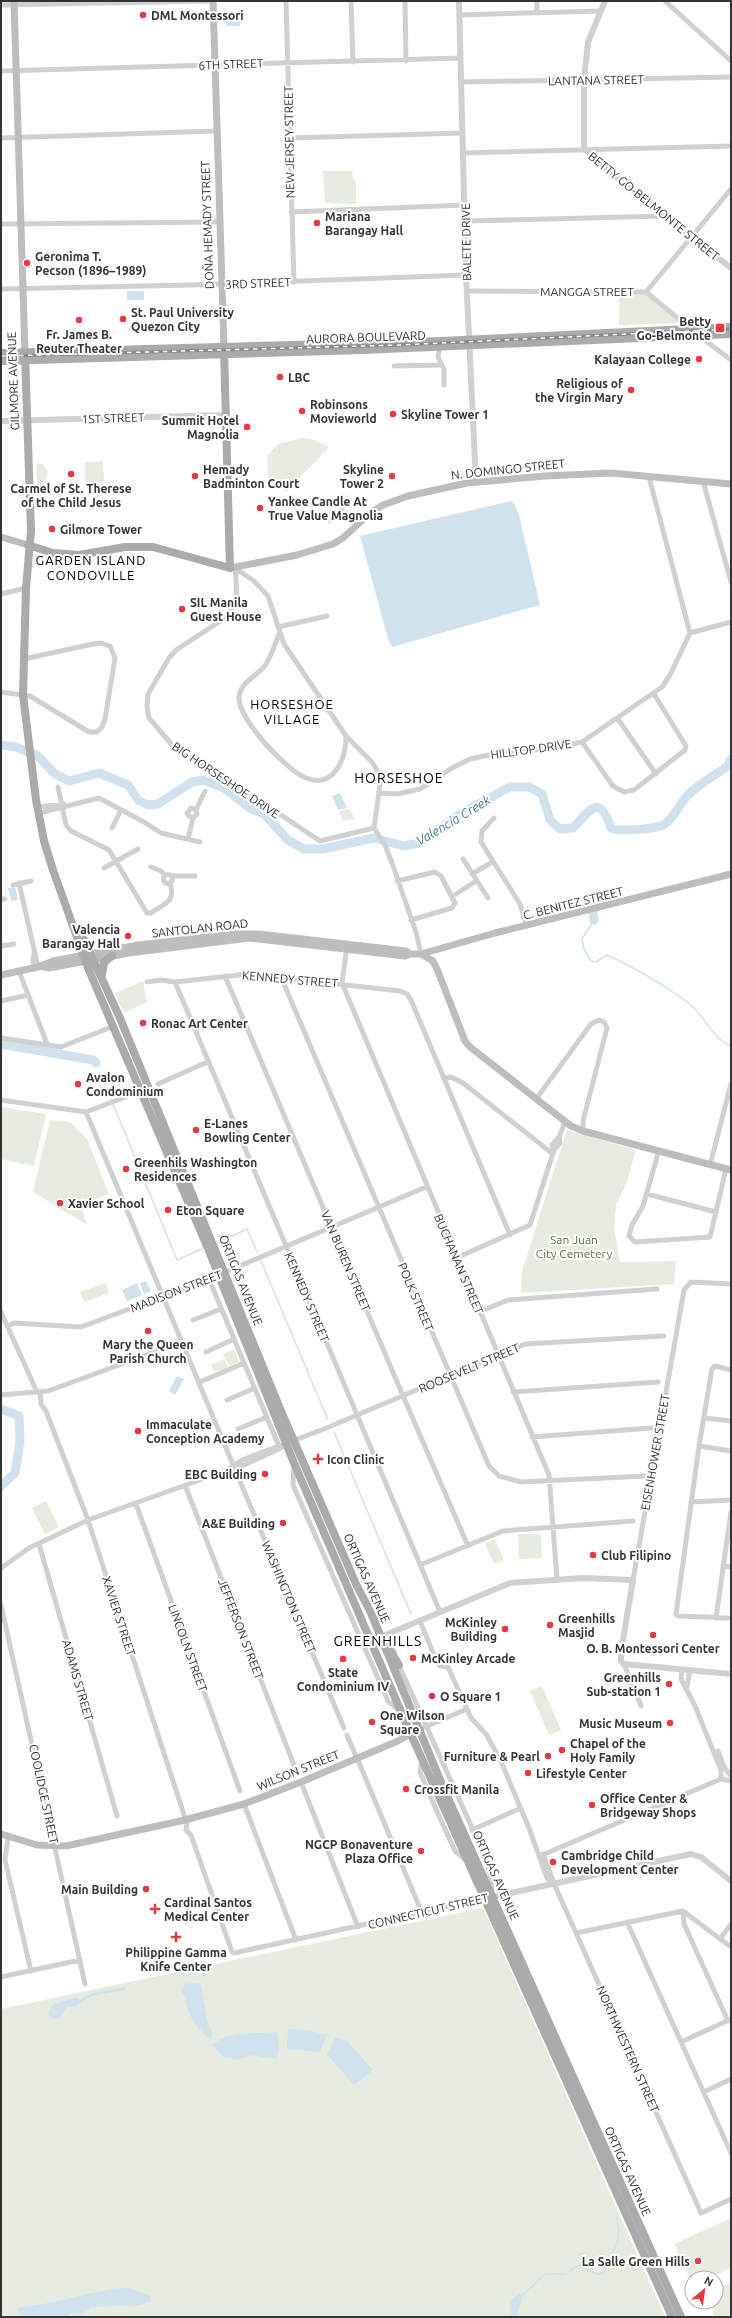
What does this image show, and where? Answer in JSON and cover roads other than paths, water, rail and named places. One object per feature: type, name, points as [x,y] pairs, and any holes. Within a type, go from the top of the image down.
[{"type":"main road","name":"DOÑA HEMADY STREET","points":[[213,1],[225,415],[233,568]]},
{"type":"main road","name":"GILMORE AVENUE","points":[[14,3],[31,531],[28,545],[23,695],[38,810],[53,870],[71,917],[77,924],[88,958]]},
{"type":"main road","name":"AURORA BOULEVARD","points":[[224,351],[439,349],[470,342],[731,327]]},
{"type":"main road","name":"AURORA BOULEVARD","points":[[1,353],[25,356],[224,351],[731,334]]},
{"type":"main road","name":"AURORA BOULEVARD","points":[[1,361],[25,356]]},
{"type":"main road","name":"N. DOMINGO STREET","points":[[1,537],[53,553],[78,555],[125,547],[153,547],[233,568],[296,555],[333,544],[343,538],[369,514],[383,505],[408,496],[476,482],[605,473],[731,484]]},
{"type":"main road","name":"C. BENITEZ STREET","points":[[421,954],[731,874]]},
{"type":"main road","name":"SANTOLAN ROAD","points":[[88,958],[145,944],[249,933],[406,951],[410,954]]},
{"type":"main road","name":"SANTOLAN ROAD","points":[[1,976],[38,967],[49,962],[112,956],[249,938],[405,956],[410,954],[421,954]]},
{"type":"main road","points":[[437,969],[437,957],[443,948]]},
{"type":"main road","points":[[421,954],[433,962],[437,969],[465,1041],[565,1122],[582,1131],[659,1150],[728,1170]]},
{"type":"main road","points":[[102,978],[104,962],[112,956]]},
{"type":"main road","name":"ORTIGAS AVENUE","points":[[88,958],[102,978],[222,1274],[384,1636],[385,1648],[423,1727],[489,1897],[672,2317]]},
{"type":"main road","name":"ORTIGAS AVENUE","points":[[88,958],[141,1091],[210,1245]]},
{"type":"main road","name":"ORTIGAS AVENUE","points":[[222,1274],[282,1444],[294,1464],[410,1733],[469,1863],[489,1897],[681,2317]]},
{"type":"main road","points":[[385,1648],[390,1651],[399,1665]]},
{"type":"main road","name":"WILSON STREET","points":[[1,1834],[37,1845],[55,1846],[79,1844],[184,1820],[244,1804],[301,1782],[423,1727]]},
{"type":"main road","name":"WILSON STREET","points":[[184,1820],[242,1801],[410,1733]]},
{"type":"street","points":[[1,5],[14,3],[208,1]]},
{"type":"street","name":"NEW JERSEY STREET","points":[[286,1],[294,282]]},
{"type":"street","points":[[351,1],[353,62]]},
{"type":"street","points":[[405,1],[406,61]]},
{"type":"street","name":"BALETE DRIVE","points":[[459,1],[466,275],[476,482]]},
{"type":"street","points":[[537,1],[537,13]]},
{"type":"street","name":"BETTY GO-BELMONTE STREET","points":[[605,1],[588,42],[584,80],[584,149],[664,216],[731,268]]},
{"type":"street","points":[[665,1],[731,62]]},
{"type":"street","points":[[459,15],[600,11]]},
{"type":"street","name":"6TH STREET","points":[[1,71],[406,61],[460,58]]},
{"type":"street","name":"LANTANA STREET","points":[[462,82],[731,77]]},
{"type":"street","points":[[1,138],[216,131]]},
{"type":"street","points":[[289,138],[463,133]]},
{"type":"street","points":[[463,153],[731,146]]},
{"type":"street","points":[[646,292],[731,189]]},
{"type":"street","points":[[291,212],[465,205]]},
{"type":"street","points":[[465,221],[664,216]]},
{"type":"street","points":[[1,224],[219,222]]},
{"type":"street","name":"3RD STREET","points":[[1,289],[294,282],[466,275]]},
{"type":"street","name":"MANGGA STREET","points":[[467,291],[646,292],[699,336],[731,360]]},
{"type":"street","points":[[439,349],[441,357],[440,365],[444,369],[444,385]]},
{"type":"street","points":[[394,366],[440,365]]},
{"type":"street","name":"1ST STREET","points":[[1,421],[225,415]]},
{"type":"street","points":[[649,477],[690,633],[731,622]]},
{"type":"street","points":[[703,481],[731,582]]},
{"type":"street","points":[[233,568],[254,581],[268,596],[280,634],[346,736],[378,771],[381,777],[380,793],[374,817],[374,828],[385,845],[421,954]]},
{"type":"street","name":"BIG HORSESHOE DRIVE","points":[[233,568],[237,597],[231,612],[225,618],[176,650],[148,694],[147,707],[149,718],[173,746],[320,841],[374,828]]},
{"type":"street","points":[[1,594],[26,588]]},
{"type":"street","points":[[278,627],[327,616]]},
{"type":"street","name":"HILLTOP DRIVE","points":[[380,793],[397,794],[420,789],[470,759],[499,753],[546,749],[582,742],[654,694],[670,675],[690,633]]},
{"type":"street","points":[[280,634],[266,664],[243,687],[240,692],[239,698],[246,719],[285,762],[305,778],[315,780],[332,776],[343,762],[346,736]]},
{"type":"street","points":[[1,692],[30,696],[89,732],[97,732],[102,727],[105,719],[115,658],[110,646],[100,643],[24,659]]},
{"type":"street","points":[[582,742],[613,786],[624,792],[634,790],[686,750],[686,746],[654,694]]},
{"type":"street","points":[[618,719],[656,774]]},
{"type":"street","points":[[58,787],[66,825],[71,831],[106,847],[147,913],[151,913],[172,898],[173,893],[170,883],[172,876]]},
{"type":"street","points":[[188,839],[193,818],[188,816],[187,813],[191,808],[196,810],[205,791]]},
{"type":"street","points":[[38,810],[99,798],[160,833],[200,842]]},
{"type":"street","points":[[112,828],[122,810]]},
{"type":"street","points":[[494,818],[486,824],[480,837],[484,849],[520,904],[527,926]]},
{"type":"street","points":[[104,868],[138,849]]},
{"type":"street","points":[[463,859],[488,898]]},
{"type":"street","points":[[472,874],[492,862]]},
{"type":"street","points":[[151,867],[161,871],[165,875],[195,876]]},
{"type":"street","points":[[397,881],[436,872],[441,876],[455,903],[452,908],[411,920]]},
{"type":"street","points":[[165,875],[165,882],[170,883]]},
{"type":"street","points":[[13,885],[31,881]]},
{"type":"street","points":[[456,894],[476,881]]},
{"type":"street","points":[[19,883],[34,954],[33,960],[38,967]]},
{"type":"street","points":[[1,946],[14,944]]},
{"type":"street","points":[[342,984],[346,954]]},
{"type":"street","points":[[19,971],[47,1044]]},
{"type":"street","name":"KENNEDY STREET","points":[[147,982],[161,980],[175,982],[248,974],[400,991],[407,994],[510,1235]]},
{"type":"street","name":"VAN BUREN STREET","points":[[225,976],[402,1396],[468,1546]]},
{"type":"street","name":"POLK STREET","points":[[281,977],[450,1376],[493,1472],[505,1478],[521,1482],[646,1476]]},
{"type":"street","name":"KENNEDY STREET","points":[[175,982],[207,1062],[440,1612]]},
{"type":"street","name":"BUCHANAN STREET","points":[[342,984],[550,1480],[557,1579]]},
{"type":"street","points":[[1,1001],[28,995]]},
{"type":"street","points":[[536,1099],[591,1024],[599,1020],[604,1022],[607,1028],[583,1121],[582,1131]]},
{"type":"street","points":[[1,1038],[61,1047],[114,1026]]},
{"type":"street","points":[[158,1084],[207,1062]]},
{"type":"street","points":[[444,1079],[451,1077],[463,1082],[554,1152]]},
{"type":"street","points":[[710,1164],[731,1084]]},
{"type":"street","points":[[1,1100],[86,1112],[141,1091]]},
{"type":"street","name":"WASHINGTON STREET","points":[[86,1112],[162,1297],[200,1382],[234,1467],[344,1728]]},
{"type":"street","points":[[456,1258],[527,1228],[533,1221],[554,1152],[560,1143],[559,1137],[565,1122]]},
{"type":"street","points":[[659,1150],[643,1206],[629,1230],[632,1241],[635,1242],[708,1238],[712,1234],[716,1212],[728,1170]]},
{"type":"street","name":"MADISON STREET","points":[[8,1326],[14,1323],[81,1327],[209,1280],[426,1187]]},
{"type":"street","points":[[647,1194],[716,1212]]},
{"type":"street","points":[[1,1568],[39,1544],[88,1520],[136,1504],[234,1467],[282,1444],[267,1417],[209,1280]]},
{"type":"street","name":"EISENHOWER STREET","points":[[624,1664],[621,1661],[621,1652],[682,1296],[686,1286],[694,1281],[731,1284]]},
{"type":"street","points":[[479,1312],[508,1300],[656,1290]]},
{"type":"street","points":[[193,1320],[221,1309]]},
{"type":"street","name":"XAVIER STREET","points":[[1,1312],[45,1403],[46,1411],[88,1520],[186,1830],[191,1835],[234,1953]]},
{"type":"street","name":"ROOSEVELT STREET","points":[[282,1444],[356,1416],[525,1344],[664,1336]]},
{"type":"street","points":[[206,1352],[234,1339]]},
{"type":"street","points":[[1,1395],[39,1393],[130,1362],[182,1342]]},
{"type":"street","points":[[200,1382],[244,1363]]},
{"type":"street","points":[[731,1370],[714,1367],[699,1446],[676,1614],[678,1616],[731,1618]]},
{"type":"street","points":[[513,1392],[658,1382]]},
{"type":"street","points":[[227,1400],[255,1388]]},
{"type":"street","points":[[238,1430],[267,1417]]},
{"type":"street","points":[[704,1418],[731,1421]]},
{"type":"street","points":[[532,1437],[651,1428]]},
{"type":"street","points":[[699,1446],[731,1451]]},
{"type":"street","points":[[294,1464],[292,1478],[296,1490],[388,1701],[402,1712]]},
{"type":"street","name":"JEFFERSON STREET","points":[[185,1485],[297,1773]]},
{"type":"street","points":[[691,1502],[731,1500]]},
{"type":"street","name":"LINCOLN STREET","points":[[136,1504],[240,1791]]},
{"type":"street","points":[[716,1618],[731,1512]]},
{"type":"street","points":[[420,1565],[499,1532],[633,1521]]},
{"type":"street","name":"ADAMS STREET","points":[[39,1544],[117,1816]]},
{"type":"street","points":[[723,1566],[731,1567]]},
{"type":"street","points":[[371,1641],[510,1583],[557,1579],[633,1580]]},
{"type":"street","name":"COOLIDGE STREET","points":[[1,1605],[85,1984]]},
{"type":"street","name":"NORTHWESTERN STREET","points":[[420,1620],[436,1660],[440,1666],[448,1667],[471,1718],[489,1738],[701,2213],[731,2199]]},
{"type":"street","points":[[384,1636],[399,1665],[423,1727],[472,1830],[490,1872],[489,1897]]},
{"type":"street","points":[[624,1664],[631,1666],[731,1674]]},
{"type":"street","points":[[624,1664],[641,1706]]},
{"type":"street","points":[[629,1678],[629,1669],[631,1666]]},
{"type":"street","points":[[682,1670],[682,1679],[687,1686],[719,1763],[722,1774],[721,1780]]},
{"type":"street","points":[[687,1686],[690,1671]]},
{"type":"street","points":[[423,1727],[467,1709]]},
{"type":"street","points":[[347,1735],[422,1913]]},
{"type":"street","points":[[718,1751],[724,1767],[731,1776]]},
{"type":"street","points":[[541,1855],[721,1780],[731,1781]]},
{"type":"street","points":[[301,1782],[358,1927]]},
{"type":"street","points":[[244,1804],[296,1940]]},
{"type":"street","points":[[472,1830],[521,1808]]},
{"type":"street","points":[[8,1837],[5,1860],[31,1970]]},
{"type":"street","name":"CONNECTICUT STREET","points":[[234,1953],[691,1854],[701,1857],[731,1880]]},
{"type":"street","points":[[576,1933],[683,1911],[731,1947]]},
{"type":"street","points":[[681,2042],[730,2020],[684,1924],[683,1911]]},
{"type":"street","points":[[627,1922],[731,2153]]},
{"type":"street","points":[[720,1939],[731,1924]]},
{"type":"street","points":[[1,1977],[80,1960]]},
{"type":"street","points":[[704,2092],[731,2079]]},
{"type":"street","points":[[725,2139],[731,2137]]},
{"type":"water","points":[[226,20],[240,20],[240,26],[226,26]]},
{"type":"water","points":[[127,291],[144,291],[144,300],[127,300]]},
{"type":"water","points":[[347,495],[352,499],[342,512],[336,507]]},
{"type":"water","points":[[511,501],[515,505],[519,515],[540,605],[392,647],[388,639],[360,536]]},
{"type":"water","points":[[331,510],[338,515],[330,524],[324,518]]},
{"type":"water","points":[[340,793],[347,808],[338,810],[332,796]]},
{"type":"water","points":[[15,887],[18,900],[11,901],[8,888]]},
{"type":"water","points":[[146,1281],[151,1291],[144,1294],[140,1283]]},
{"type":"water","points":[[137,1283],[142,1295],[127,1301],[122,1290]]},
{"type":"water","points":[[177,1376],[184,1379],[175,1395],[169,1391]]},
{"type":"water","points":[[185,1984],[201,1984],[207,2021],[212,2032],[211,2040],[192,2019],[184,1996],[181,1992]]},
{"type":"water","points":[[124,1987],[126,1989],[94,1996],[82,2001],[77,2006],[67,2007],[60,2018],[53,2019],[48,2014],[52,2005],[76,1997],[80,1999],[93,1993]]},
{"type":"water","points":[[288,2029],[307,2030],[327,2035],[320,2052],[287,2049]]},
{"type":"water","points":[[277,2032],[279,2050],[276,2059],[251,2055],[237,2060],[222,2056],[212,2045],[219,2040],[235,2035]]},
{"type":"water","points":[[335,2038],[347,2041],[373,2070],[354,2085],[327,2054]]},
{"type":"water","points":[[129,2288],[151,2296],[151,2301],[140,2305],[92,2307],[84,2313],[70,2313],[68,2317],[21,2317],[18,2309],[25,2306],[38,2305],[103,2291]]},
{"type":"water","points":[[520,2293],[523,2296],[516,2317],[512,2317],[509,2310],[510,2304]]},
{"type":"waterway","name":"Valencia Creek","points":[[1,745],[16,747],[38,756],[55,774],[69,781],[99,773],[128,785],[139,801],[148,805],[158,804],[192,782],[203,780],[224,788],[251,809],[264,814],[288,840],[304,849],[323,849],[373,838],[404,846],[419,843],[462,813],[510,787],[529,787],[542,794],[550,820],[560,829],[573,828],[589,811],[594,808],[602,810],[607,817],[611,828],[622,830],[647,829],[665,824],[692,791],[728,766],[731,759]]},
{"type":"waterway","points":[[593,912],[594,920]]},
{"type":"waterway","points":[[594,920],[582,939],[584,949],[591,961],[596,962],[607,955],[654,980],[689,1003],[716,1035],[731,1046]]},
{"type":"waterway","points":[[1,1044],[93,1060],[96,1063]]},
{"type":"waterway","points":[[111,1099],[177,1260],[202,1249]]},
{"type":"waterway","points":[[219,1242],[247,1229],[257,1252]]},
{"type":"waterway","points":[[261,1261],[328,1420]]},
{"type":"waterway","points":[[1,1409],[19,1416],[20,1441],[15,1473],[1,1486]]},
{"type":"waterway","points":[[334,1432],[411,1614]]},
{"type":"waterway","points":[[570,2271],[579,2265],[596,2274],[604,2273],[618,2240],[619,2230],[616,2215]]},
{"type":"waterway","points":[[522,2296],[545,2274],[566,2274]]},
{"type":"railway","points":[[1,356],[400,345],[731,329]]},
{"type":"place","name":"DML Montessori","points":[[143,15]]},
{"type":"place","name":"Mariana Barangay Hall","points":[[317,223]]},
{"type":"place","name":"Geronima T. Pecson (1896–1989)","points":[[27,263]]},
{"type":"place","name":"St. Paul University Quezon City","points":[[123,319]]},
{"type":"place","name":"Fr. James B. Reuter Theater","points":[[79,320]]},
{"type":"place","name":"Betty Go-Belmonte","points":[[720,328]]},
{"type":"place","name":"Kalayaan College","points":[[699,359]]},
{"type":"place","name":"LBC","points":[[280,377]]},
{"type":"place","name":"Religious of the Virgin Mary","points":[[631,390]]},
{"type":"place","name":"Robinsons Movieworld","points":[[302,411]]},
{"type":"place","name":"Skyline Tower 1","points":[[393,414]]},
{"type":"place","name":"Summit Hotel Magnolia","points":[[247,427]]},
{"type":"place","name":"Carmel of St. Therese of the Child Jesus","points":[[71,474]]},
{"type":"place","name":"Hemady Badminton Court","points":[[195,476]]},
{"type":"place","name":"Skyline Tower 2","points":[[392,476]]},
{"type":"place","name":"Yankee Candle At True Value Magnolia","points":[[260,508]]},
{"type":"place","name":"Gilmore Tower","points":[[52,529]]},
{"type":"place","name":"SIL Manila Guest House","points":[[182,609]]},
{"type":"place","name":"Valencia Barangay Hall","points":[[128,936]]},
{"type":"place","name":"Ronac Art Center","points":[[143,1023]]},
{"type":"place","name":"Avalon Condominium","points":[[78,1084]]},
{"type":"place","name":"E-Lanes Bowling Center","points":[[196,1130]]},
{"type":"place","name":"Greenhils Washington Residences","points":[[126,1169]]},
{"type":"place","name":"Xavier School","points":[[60,1203]]},
{"type":"place","name":"Eton Square","points":[[168,1210]]},
{"type":"place","name":"Mary the Queen Parish Church","points":[[148,1331]]},
{"type":"place","name":"Immaculate Conception Academy","points":[[138,1431]]},
{"type":"place","name":"Icon Clinic","points":[[318,1459]]},
{"type":"place","name":"EBC Building","points":[[265,1474]]},
{"type":"place","name":"A&E Building","points":[[283,1523]]},
{"type":"place","name":"Club Filipino","points":[[593,1555]]},
{"type":"place","name":"Greenhills Masjid","points":[[550,1625]]},
{"type":"place","name":"McKinley Building","points":[[505,1629]]},
{"type":"place","name":"O. B. Montessori Center","points":[[653,1635]]},
{"type":"place","name":"McKinley Arcade","points":[[413,1658]]},
{"type":"place","name":"State Condominium IV","points":[[343,1659]]},
{"type":"place","name":"Greenhills Sub-station 1","points":[[669,1684]]},
{"type":"place","name":"O Square 1","points":[[432,1696]]},
{"type":"place","name":"One Wilson Square","points":[[372,1722]]},
{"type":"place","name":"Music Museum","points":[[670,1723]]},
{"type":"place","name":"Chapel of the Holy Family","points":[[562,1750]]},
{"type":"place","name":"Furniture & Pearl","points":[[548,1756]]},
{"type":"place","name":"Lifestyle Center","points":[[528,1773]]},
{"type":"place","name":"Crossfit Manila","points":[[406,1789]]},
{"type":"place","name":"Office Center & Bridgeway Shops","points":[[592,1805]]},
{"type":"place","name":"NGCP Bonaventure Plaza Office","points":[[421,1851]]},
{"type":"place","name":"Cambridge Child Development Center","points":[[553,1862]]},
{"type":"place","name":"Main Building","points":[[146,1889]]},
{"type":"place","name":"Cardinal Santos Medical Center","points":[[155,1909]]},
{"type":"place","name":"Philippine Gamma Knife Center","points":[[176,1937]]},
{"type":"place","name":"La Salle Green Hills","points":[[698,2261]]},
{"type":"district","name":"GARDEN ISLAND CONDOVILLE","points":[[91,568]]},
{"type":"district","name":"HORSESHOE VILLAGE","points":[[292,712]]},
{"type":"district","name":"HORSESHOE","points":[[399,778]]},
{"type":"district","name":"GREENHILLS","points":[[378,1641]]},
{"type":"park label","name":"San Juan City Cemetery","points":[[574,1246]]}]
